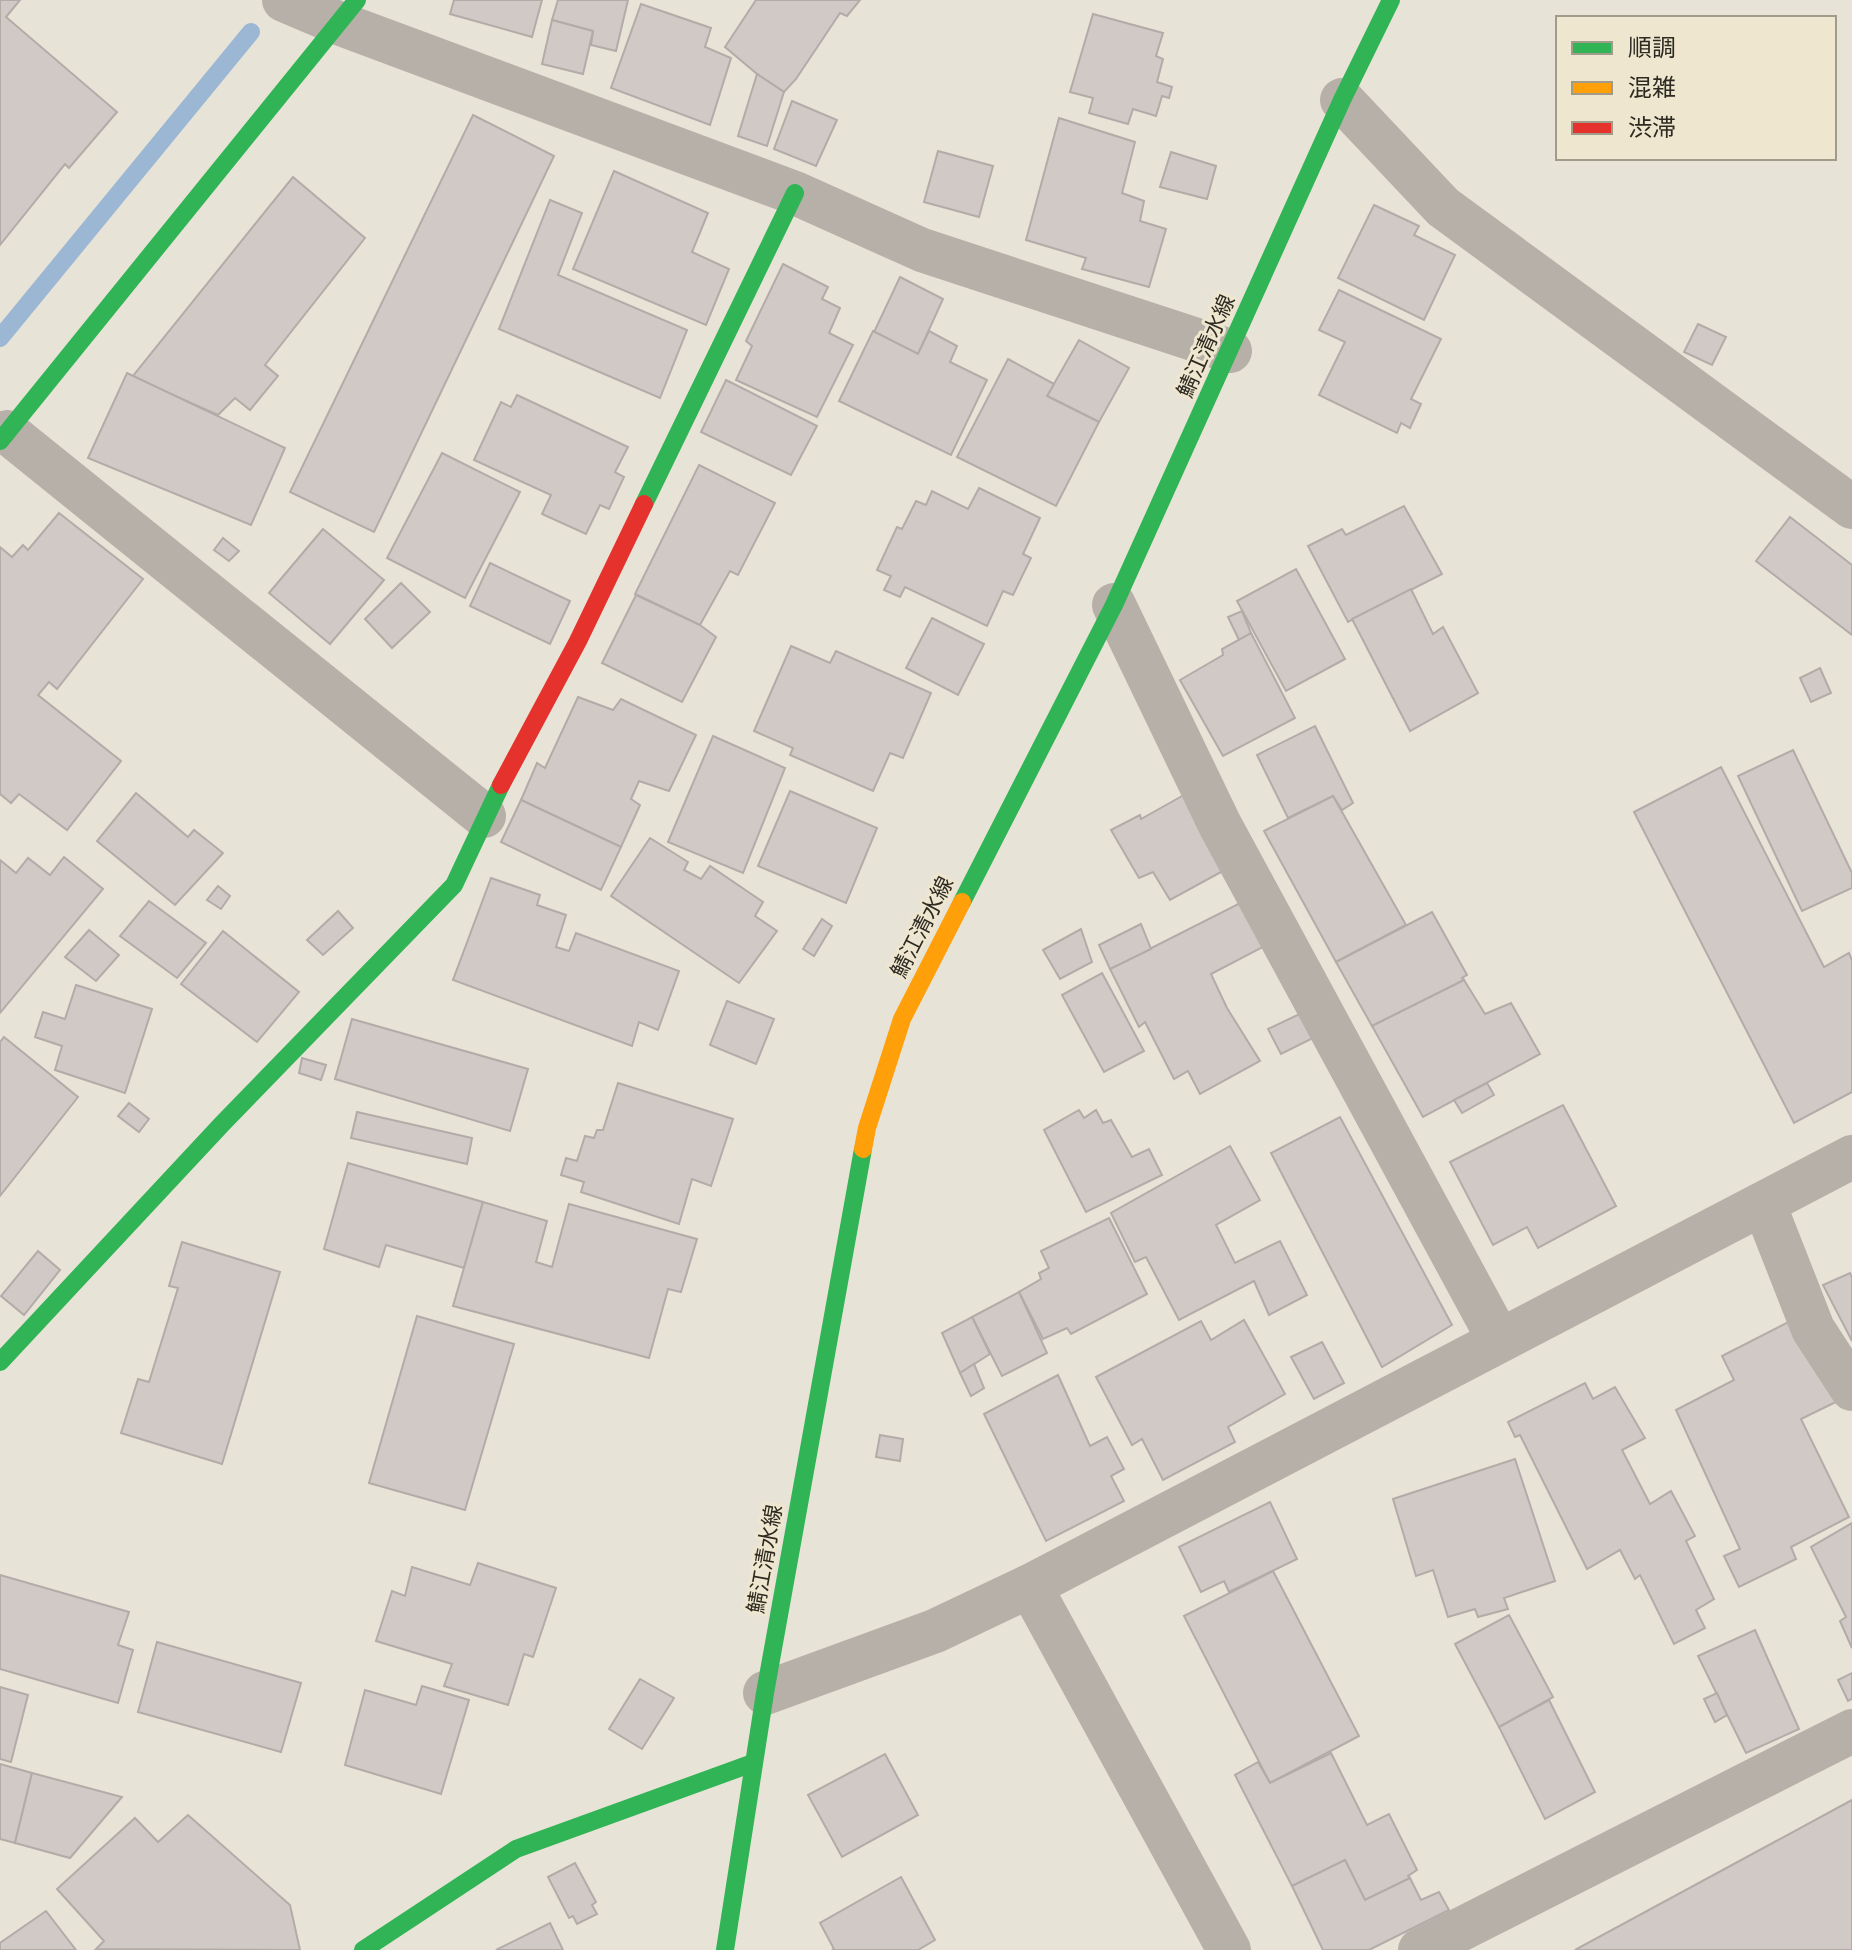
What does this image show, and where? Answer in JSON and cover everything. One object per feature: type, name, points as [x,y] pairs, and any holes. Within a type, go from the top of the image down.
[{"type":"street","points":[[284,0],[348,12],[795,193],[922,250],[1230,351]]},
{"type":"street","name":"鯖江清水線","points":[[725,1950],[765,1693],[867,1128],[897,1033],[1114,605],[1342,100],[1391,0]]},
{"type":"street","points":[[348,12],[3,436],[484,816]]},
{"type":"street","points":[[1342,100],[1443,207],[1852,507]]},
{"type":"street","points":[[0,1362],[222,1124],[454,885],[484,816],[578,641],[795,193]]},
{"type":"street","points":[[1114,605],[1220,825],[1499,1340]]},
{"type":"street","points":[[765,1693],[935,1631],[1030,1586],[1852,1157]]},
{"type":"street","points":[[1764,1204],[1813,1329],[1852,1389]]},
{"type":"street","points":[[1030,1586],[1229,1950]]},
{"type":"street","points":[[1420,1950],[1852,1731]]},
{"type":"street","points":[[363,1950],[516,1849],[753,1763]]},
{"type":"building","points":[[0,0],[20,0],[6,17],[117,112],[69,168],[65,164],[0,245]]},
{"type":"building","points":[[454,0],[542,0],[532,37],[450,14]]},
{"type":"building","points":[[558,0],[628,0],[616,51],[591,45],[593,31],[552,20]]},
{"type":"building","points":[[756,0],[860,0],[847,16],[840,13],[784,92],[725,47]]},
{"type":"building","points":[[641,4],[711,28],[705,47],[731,58],[710,125],[611,88]]},
{"type":"building","points":[[1093,14],[1163,33],[1156,56],[1163,59],[1157,82],[1172,87],[1169,98],[1162,96],[1156,116],[1133,109],[1128,124],[1089,113],[1093,98],[1070,92]]},
{"type":"building","points":[[552,20],[593,31],[583,74],[542,64]]},
{"type":"building","points":[[757,74],[784,92],[767,146],[738,136]]},
{"type":"building","points":[[792,101],[837,120],[816,166],[774,149]]},
{"type":"building","points":[[473,115],[554,156],[374,532],[290,492]]},
{"type":"building","points":[[1059,118],[1135,142],[1122,193],[1144,201],[1140,221],[1166,229],[1149,287],[1082,269],[1086,258],[1026,240]]},
{"type":"building","points":[[938,151],[993,166],[979,217],[924,202]]},
{"type":"building","points":[[1171,152],[1216,166],[1207,199],[1160,187]]},
{"type":"building","points":[[614,171],[708,213],[692,252],[729,269],[706,325],[573,269]]},
{"type":"building","points":[[293,177],[365,238],[265,365],[278,376],[250,410],[235,398],[218,415],[132,377]]},
{"type":"building","points":[[550,200],[582,213],[558,275],[687,330],[660,398],[499,329]]},
{"type":"building","points":[[1374,205],[1419,226],[1414,235],[1455,255],[1424,320],[1338,278]]},
{"type":"building","points":[[783,264],[828,287],[822,299],[840,308],[829,333],[853,345],[817,417],[736,380],[752,346],[746,341]]},
{"type":"building","points":[[900,277],[943,299],[918,354],[874,332]]},
{"type":"building","points":[[1339,290],[1441,339],[1411,399],[1421,404],[1410,428],[1401,423],[1397,433],[1319,395],[1345,342],[1319,330]]},
{"type":"building","points":[[1698,324],[1726,337],[1712,365],[1684,352]]},
{"type":"building","points":[[873,331],[918,354],[929,331],[957,346],[950,362],[987,380],[951,455],[839,401]]},
{"type":"building","points":[[1079,340],[1129,368],[1099,422],[1047,396]]},
{"type":"building","points":[[1008,359],[1054,384],[1047,396],[1099,422],[1056,506],[957,457]]},
{"type":"building","points":[[127,373],[285,448],[251,525],[88,458]]},
{"type":"building","points":[[726,380],[817,426],[791,475],[701,432]]},
{"type":"building","points":[[517,395],[628,447],[615,472],[624,477],[609,509],[600,505],[586,534],[542,514],[551,495],[474,460],[501,402],[511,407]]},
{"type":"building","points":[[442,453],[520,492],[465,598],[387,558]]},
{"type":"building","points":[[699,465],[775,503],[738,575],[730,571],[700,625],[635,594]]},
{"type":"building","points":[[979,488],[1040,518],[1023,554],[1031,558],[1013,595],[1003,591],[987,626],[905,587],[900,597],[884,590],[891,576],[877,570],[897,527],[902,529],[916,501],[926,505],[932,491],[968,509]]},
{"type":"building","points":[[1404,506],[1442,574],[1348,622],[1308,546],[1342,529],[1346,535]]},
{"type":"building","points":[[59,513],[143,579],[57,689],[49,682],[38,695],[121,761],[67,830],[19,794],[11,803],[0,794],[0,547],[12,557],[23,545],[28,550]]},
{"type":"building","points":[[1790,517],[1852,565],[1852,635],[1756,561]]},
{"type":"building","points":[[323,529],[384,580],[330,644],[269,593]]},
{"type":"building","points":[[223,538],[239,551],[229,561],[214,550]]},
{"type":"building","points":[[490,563],[570,601],[550,644],[470,606]]},
{"type":"building","points":[[1296,569],[1345,659],[1286,691],[1237,601]]},
{"type":"building","points":[[401,583],[430,612],[392,648],[365,619]]},
{"type":"building","points":[[1411,589],[1433,634],[1443,627],[1478,693],[1410,731],[1352,619]]},
{"type":"building","points":[[636,595],[700,625],[716,637],[682,702],[602,663]]},
{"type":"building","points":[[1242,611],[1251,633],[1239,640],[1228,617]]},
{"type":"building","points":[[932,618],[984,644],[958,695],[906,668]]},
{"type":"building","points":[[1251,633],[1295,718],[1223,756],[1180,680],[1223,655],[1222,649]]},
{"type":"building","points":[[791,646],[830,663],[836,651],[931,693],[903,758],[890,753],[873,791],[790,755],[793,748],[754,731]]},
{"type":"building","points":[[1820,668],[1831,693],[1811,702],[1800,678]]},
{"type":"building","points":[[578,697],[613,710],[621,699],[696,735],[669,791],[639,781],[631,799],[640,805],[621,847],[521,800],[537,763],[545,768]]},
{"type":"building","points":[[1315,726],[1353,803],[1342,810],[1333,796],[1288,818],[1257,755]]},
{"type":"building","points":[[713,736],[785,768],[743,873],[668,842]]},
{"type":"building","points":[[1793,750],[1852,873],[1852,888],[1802,911],[1738,776]]},
{"type":"building","points":[[1721,767],[1824,967],[1849,953],[1852,960],[1852,1092],[1794,1123],[1634,812]]},
{"type":"building","points":[[790,791],[877,828],[846,903],[758,866]]},
{"type":"building","points":[[1191,791],[1232,866],[1170,900],[1153,872],[1139,878],[1111,830],[1140,815],[1141,819]]},
{"type":"building","points":[[136,793],[188,837],[194,830],[223,853],[175,905],[97,841]]},
{"type":"building","points":[[1333,796],[1406,925],[1336,962],[1264,831]]},
{"type":"building","points":[[521,800],[621,847],[601,890],[501,842]]},
{"type":"building","points":[[650,838],[688,862],[684,870],[701,879],[710,866],[763,902],[755,916],[777,931],[739,983],[611,896]]},
{"type":"building","points":[[64,857],[103,889],[0,1013],[0,860],[16,873],[28,858],[50,875]]},
{"type":"building","points":[[491,878],[540,895],[537,905],[566,915],[556,947],[569,951],[576,933],[679,971],[658,1030],[639,1022],[632,1046],[453,980]]},
{"type":"building","points":[[218,886],[230,896],[221,909],[207,900]]},
{"type":"building","points":[[1252,897],[1274,941],[1211,974],[1227,1008],[1260,1061],[1200,1094],[1188,1071],[1174,1079],[1145,1022],[1139,1027],[1110,969]]},
{"type":"building","points":[[149,901],[206,943],[177,978],[120,936]]},
{"type":"building","points":[[338,911],[353,928],[323,955],[307,940]]},
{"type":"building","points":[[1432,912],[1467,975],[1462,978],[1464,980],[1372,1026],[1336,962]]},
{"type":"building","points":[[822,919],[832,926],[814,956],[803,949]]},
{"type":"building","points":[[1141,924],[1151,949],[1110,969],[1099,945]]},
{"type":"building","points":[[1081,929],[1092,962],[1060,979],[1043,950]]},
{"type":"building","points":[[89,930],[119,955],[96,981],[65,957]]},
{"type":"building","points":[[223,931],[299,992],[257,1042],[181,984]]},
{"type":"building","points":[[1102,973],[1144,1051],[1104,1072],[1062,995]]},
{"type":"building","points":[[1464,980],[1485,1014],[1511,1003],[1540,1054],[1423,1117],[1372,1026]]},
{"type":"building","points":[[76,985],[152,1009],[125,1093],[55,1070],[62,1046],[35,1037],[43,1012],[65,1019]]},
{"type":"building","points":[[727,1001],[774,1019],[756,1064],[710,1045]]},
{"type":"building","points":[[1308,1010],[1321,1034],[1281,1054],[1268,1029]]},
{"type":"building","points":[[352,1019],[528,1069],[510,1131],[335,1079]]},
{"type":"building","points":[[4,1037],[78,1097],[0,1196],[0,1042]]},
{"type":"building","points":[[302,1058],[326,1065],[321,1080],[299,1073]]},
{"type":"building","points":[[618,1083],[733,1119],[711,1186],[692,1179],[679,1224],[581,1192],[584,1182],[561,1175],[566,1158],[577,1161],[585,1136],[594,1138],[597,1130],[603,1130]]},
{"type":"building","points":[[1487,1083],[1494,1095],[1462,1113],[1454,1100]]},
{"type":"building","points":[[129,1103],[149,1119],[139,1132],[118,1116]]},
{"type":"building","points":[[1563,1105],[1616,1206],[1538,1248],[1527,1227],[1493,1245],[1450,1162]]},
{"type":"building","points":[[1079,1110],[1084,1118],[1096,1110],[1103,1123],[1111,1120],[1132,1157],[1149,1149],[1162,1175],[1086,1212],[1044,1130]]},
{"type":"building","points":[[357,1112],[472,1138],[467,1164],[351,1138]]},
{"type":"building","points":[[1340,1117],[1452,1325],[1382,1367],[1271,1153]]},
{"type":"building","points":[[1230,1146],[1260,1200],[1216,1225],[1235,1263],[1280,1241],[1307,1295],[1269,1315],[1254,1281],[1179,1320],[1146,1257],[1135,1262],[1111,1213]]},
{"type":"building","points":[[348,1163],[483,1202],[464,1268],[386,1245],[379,1267],[324,1249]]},
{"type":"building","points":[[483,1202],[547,1221],[536,1262],[552,1267],[569,1204],[697,1239],[681,1292],[668,1289],[649,1358],[453,1306]]},
{"type":"building","points":[[1109,1218],[1147,1294],[1071,1334],[1067,1328],[1043,1339],[1019,1292],[1041,1279],[1039,1273],[1049,1268],[1041,1251]]},
{"type":"building","points":[[182,1242],[280,1272],[222,1464],[121,1433],[138,1379],[149,1382],[178,1288],[169,1286]]},
{"type":"building","points":[[38,1251],[60,1270],[24,1315],[1,1296]]},
{"type":"building","points":[[1850,1273],[1852,1278],[1852,1341],[1823,1285]]},
{"type":"building","points":[[1019,1292],[1047,1353],[1002,1376],[972,1317]]},
{"type":"building","points":[[1802,1315],[1842,1399],[1801,1419],[1849,1517],[1791,1547],[1796,1559],[1739,1587],[1724,1556],[1740,1549],[1676,1410],[1734,1380],[1722,1356]]},
{"type":"building","points":[[417,1316],[514,1344],[465,1510],[369,1483]]},
{"type":"building","points":[[972,1317],[990,1354],[960,1373],[942,1333]]},
{"type":"building","points":[[1244,1320],[1285,1394],[1228,1427],[1235,1442],[1163,1480],[1142,1439],[1132,1445],[1096,1377],[1201,1321],[1211,1340]]},
{"type":"building","points":[[1322,1342],[1344,1383],[1314,1399],[1291,1357]]},
{"type":"building","points":[[974,1364],[984,1388],[971,1396],[960,1373]]},
{"type":"building","points":[[1058,1375],[1090,1446],[1107,1437],[1124,1469],[1111,1476],[1124,1501],[1046,1541],[984,1414]]},
{"type":"building","points":[[1585,1383],[1593,1399],[1615,1387],[1645,1438],[1622,1450],[1650,1504],[1671,1491],[1695,1536],[1686,1541],[1714,1599],[1696,1610],[1705,1628],[1674,1644],[1640,1575],[1635,1579],[1620,1550],[1587,1569],[1520,1435],[1515,1437],[1508,1422]]},
{"type":"building","points":[[880,1435],[903,1439],[900,1461],[876,1457]]},
{"type":"building","points":[[1515,1459],[1555,1581],[1504,1598],[1508,1609],[1478,1617],[1475,1609],[1448,1617],[1433,1570],[1416,1576],[1393,1499]]},
{"type":"building","points":[[1270,1502],[1297,1559],[1229,1592],[1224,1581],[1201,1592],[1179,1547]]},
{"type":"building","points":[[1852,1523],[1852,1648],[1840,1621],[1846,1617],[1811,1547]]},
{"type":"building","points":[[478,1563],[556,1588],[533,1657],[524,1654],[508,1705],[444,1686],[452,1664],[376,1641],[392,1591],[405,1596],[412,1567],[470,1585]]},
{"type":"building","points":[[1273,1571],[1359,1736],[1270,1783],[1184,1616]]},
{"type":"building","points":[[0,1575],[129,1612],[118,1645],[133,1650],[118,1703],[0,1669]]},
{"type":"building","points":[[1509,1615],[1553,1697],[1499,1727],[1455,1644]]},
{"type":"building","points":[[1755,1630],[1799,1729],[1746,1753],[1698,1656]]},
{"type":"building","points":[[157,1642],[301,1683],[281,1752],[138,1712]]},
{"type":"building","points":[[1852,1673],[1852,1699],[1848,1701],[1838,1680]]},
{"type":"building","points":[[640,1679],[674,1698],[642,1749],[609,1729]]},
{"type":"building","points":[[422,1686],[469,1700],[441,1794],[345,1765],[365,1690],[416,1705]]},
{"type":"building","points":[[0,1687],[28,1695],[11,1762],[0,1759]]},
{"type":"building","points":[[1717,1693],[1727,1715],[1715,1722],[1704,1699]]},
{"type":"building","points":[[1549,1700],[1595,1792],[1545,1819],[1499,1727]]},
{"type":"building","points":[[1331,1753],[1367,1825],[1389,1814],[1417,1870],[1408,1876],[1410,1878],[1365,1900],[1345,1860],[1292,1886],[1235,1775],[1258,1762],[1270,1783]]},
{"type":"building","points":[[885,1754],[918,1815],[842,1857],[808,1795]]},
{"type":"building","points":[[0,1764],[32,1773],[15,1843],[0,1839]]},
{"type":"building","points":[[32,1773],[122,1797],[70,1858],[15,1843]]},
{"type":"building","points":[[1852,1800],[1852,1950],[1575,1950]]},
{"type":"building","points":[[188,1815],[290,1905],[300,1950],[96,1949],[104,1941],[57,1889],[135,1818],[158,1842]]},
{"type":"building","points":[[1345,1860],[1365,1900],[1410,1878],[1421,1900],[1439,1892],[1449,1910],[1369,1950],[1323,1950],[1292,1886]]},
{"type":"building","points":[[575,1863],[596,1902],[592,1905],[597,1914],[577,1924],[573,1916],[569,1918],[548,1877]]},
{"type":"building","points":[[901,1877],[935,1940],[918,1950],[832,1950],[820,1923]]},
{"type":"building","points":[[46,1911],[76,1950],[0,1950],[0,1943]]},
{"type":"building","points":[[550,1923],[563,1950],[496,1950]]},
{"type":"waterway","points":[[0,338],[251,32]]},
{"type":"traffic: fast","points":[[0,441],[357,0]]},
{"type":"traffic: fast","points":[[962,902],[1114,605],[1342,100],[1391,0]]},
{"type":"traffic: fast","points":[[644,504],[795,193]]},
{"type":"traffic: fast","points":[[0,1362],[222,1124],[454,885],[501,785]]},
{"type":"traffic: fast","points":[[725,1950],[765,1693],[863,1149]]},
{"type":"traffic: fast","points":[[363,1950],[516,1849],[753,1763]]},
{"type":"traffic: slow","points":[[863,1149],[902,1019],[962,902]]},
{"type":"traffic: jam","points":[[501,785],[578,641],[644,504]]}]
